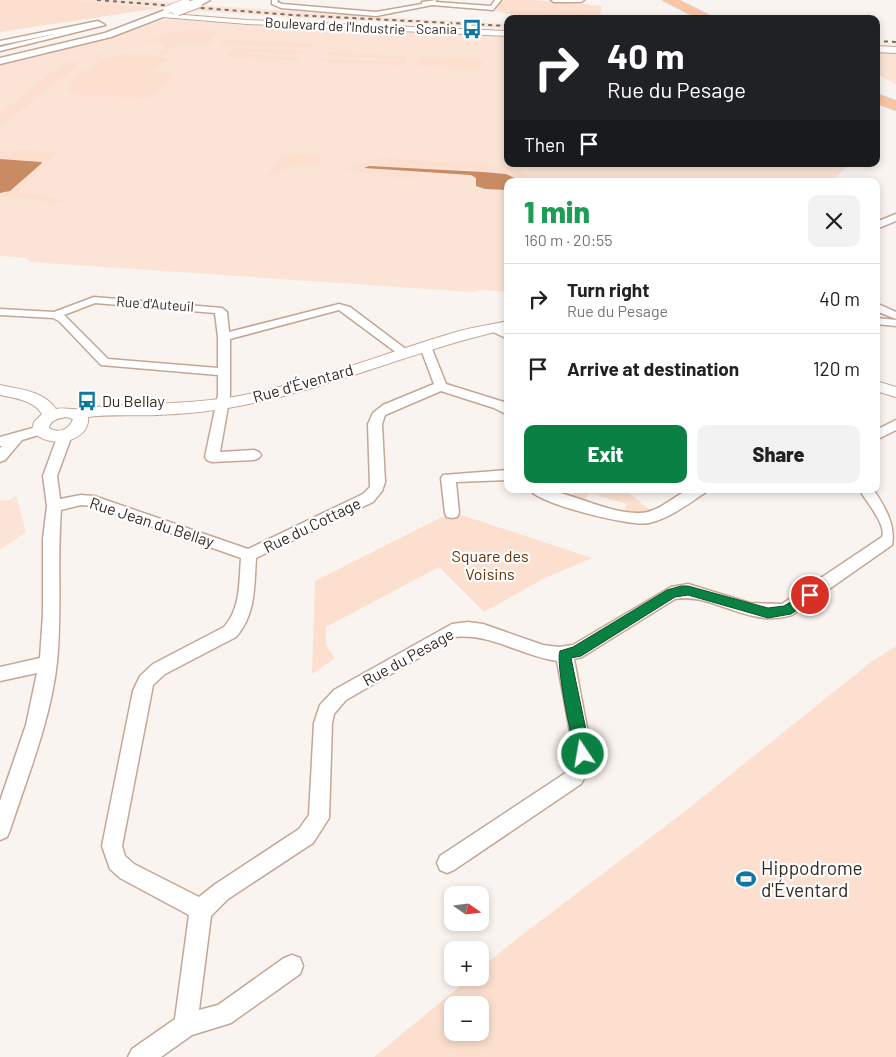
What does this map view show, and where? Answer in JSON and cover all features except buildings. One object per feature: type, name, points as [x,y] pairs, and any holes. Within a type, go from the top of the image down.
[{"type":"highway","points":[[656,0],[688,15]]},
{"type":"highway","points":[[669,0],[701,15]]},
{"type":"highway","points":[[880,93],[890,101]]},
{"type":"main road","points":[[0,61],[108,35],[196,1]]},
{"type":"street","points":[[275,0],[274,3],[280,6],[371,14],[389,13],[432,2]]},
{"type":"street","points":[[413,0],[493,8],[498,0]]},
{"type":"street","points":[[554,0],[581,0]]},
{"type":"street","name":"Boulevard de l'Industrie","points":[[169,12],[272,23],[504,34]]},
{"type":"street","points":[[0,43],[52,31],[61,32],[98,23],[102,25],[0,49]]},
{"type":"street","points":[[880,49],[896,50]]},
{"type":"street","points":[[880,224],[894,219]]},
{"type":"street","name":"Rue d'Auteuil","points":[[0,312],[55,314],[94,300],[213,308],[221,312],[224,337],[222,404],[212,457],[254,455]]},
{"type":"street","points":[[224,337],[339,307],[346,309],[406,353]]},
{"type":"street","points":[[880,308],[896,316]]},
{"type":"street","points":[[55,314],[63,319],[105,362],[223,372]]},
{"type":"street","points":[[880,321],[896,323]]},
{"type":"street","name":"Rue d'Éventard","points":[[51,415],[66,412],[83,415],[104,410],[155,410],[222,404],[288,390],[462,335],[500,327]]},
{"type":"street","points":[[426,347],[430,352],[437,380],[441,386],[504,408]]},
{"type":"street","name":"Rue du Cottage","points":[[201,910],[127,871],[117,862],[112,846],[142,690],[146,681],[160,669],[236,627],[243,615],[249,555],[368,498],[377,488],[378,482],[375,424],[377,417],[388,408],[441,386]]},
{"type":"street","points":[[880,387],[896,392]]},
{"type":"street","points":[[0,390],[43,404],[51,415],[43,421],[40,430]]},
{"type":"street","points":[[0,442],[40,430],[49,436],[65,435],[77,428],[83,415]]},
{"type":"street","points":[[880,434],[896,424]]},
{"type":"street","points":[[0,830],[35,724],[48,663],[51,539],[54,506],[50,476],[65,435]]},
{"type":"street","points":[[0,457],[18,436]]},
{"type":"street","points":[[452,513],[448,478],[504,475]]},
{"type":"street","points":[[546,493],[622,517],[635,519],[658,514],[694,493]]},
{"type":"street","points":[[447,863],[574,778],[583,754],[564,655],[576,652],[671,593],[688,590],[768,613],[786,610],[795,606],[887,541],[891,534],[890,526],[869,493]]},
{"type":"street","name":"Rue Jean du Bellay","points":[[54,506],[81,500],[94,501],[249,555]]},
{"type":"street","name":"Rue du Pesage","points":[[201,910],[221,892],[306,836],[314,828],[318,818],[323,723],[326,711],[340,695],[452,632],[463,628],[483,631],[544,653],[564,655]]},
{"type":"street","points":[[0,674],[48,663]]},
{"type":"street","points":[[186,1025],[196,932],[201,910]]},
{"type":"street","points":[[140,1057],[186,1025],[223,1015],[292,966]]},
{"type":"shaded area","points":[[74,0],[139,0],[179,3],[166,8]]},
{"type":"shaded area","points":[[199,5],[504,24],[504,28],[290,17],[186,10]]},
{"type":"shaded area","points":[[162,20],[504,37],[504,167],[846,167],[835,178],[504,178],[504,292],[480,290],[473,292],[30,262],[26,258],[0,256],[0,65],[116,36]]},
{"type":"shaded area","points":[[880,52],[896,53],[896,84],[880,76]]},
{"type":"shaded area","points":[[0,159],[42,163],[10,191],[0,193]]},
{"type":"shaded area","points":[[369,166],[483,172],[506,174],[515,178],[504,178],[504,190],[485,189],[476,186],[476,178],[471,175],[364,168]]},
{"type":"shaded area","points":[[16,496],[26,532],[0,550],[0,500],[7,501]]},
{"type":"green space","points":[[0,0],[74,0],[160,8],[0,32]]},
{"type":"green space","points":[[501,0],[532,0],[602,6],[600,15],[515,15],[496,10]]},
{"type":"green space","points":[[188,30],[219,31],[209,41],[214,42],[212,44],[177,43],[163,56],[159,53],[166,48],[164,44],[154,42],[143,43],[166,34],[161,34]]},
{"type":"green space","points":[[223,40],[315,44],[309,47],[219,44],[220,41],[227,41]]},
{"type":"green space","points":[[143,43],[135,45],[118,49],[133,44]]},
{"type":"green space","points":[[240,48],[303,51],[300,54],[251,52],[248,55],[301,58],[299,61],[227,57],[232,50]]},
{"type":"green space","points":[[118,49],[84,63],[94,58]]},
{"type":"green space","points":[[330,52],[402,56],[407,58],[404,64],[400,65],[321,62],[323,59],[399,62],[401,59],[328,55]]},
{"type":"green space","points":[[152,53],[153,56],[168,58],[152,72],[174,74],[149,98],[77,95],[80,92],[65,91],[73,84],[69,84],[75,79],[101,61],[116,55]]},
{"type":"green space","points":[[420,58],[479,59],[483,62],[481,67],[476,69],[417,65]]},
{"type":"green space","points":[[77,61],[74,68],[0,127],[0,113],[63,64]]},
{"type":"green space","points":[[0,149],[59,152],[17,192],[68,201],[47,204],[37,199],[0,196],[12,192],[45,162],[0,158]]},
{"type":"green space","points":[[294,154],[319,155],[322,164],[300,163],[271,177],[267,177],[278,158]]},
{"type":"green space","points":[[382,158],[503,166],[521,171],[532,178],[519,178],[481,170],[370,165],[361,167],[364,171],[466,177],[424,175],[404,179],[392,178],[377,173],[345,170],[363,162]]},
{"type":"green space","points":[[574,493],[589,493],[585,500],[569,495]]},
{"type":"green space","points":[[589,493],[629,493],[650,510],[644,512],[624,511],[627,504]]},
{"type":"green space","name":"Square des Voisins","points":[[446,515],[462,515],[592,558],[545,578],[484,612],[439,567],[326,627],[326,645],[335,658],[312,674],[315,581]]},
{"type":"green space","name":"Hippodrome d'Éventard","points":[[896,646],[896,1057],[374,1057],[444,999],[444,1041],[489,1041],[489,996],[448,996],[460,986],[489,986],[489,962],[679,816],[871,662]]},
{"type":"railway","points":[[97,0],[293,15],[504,26]]},
{"type":"railway","points":[[880,41],[896,42]]},
{"type":"place","name":"Scania","points":[[472,29]]},
{"type":"place","name":"Du Bellay","points":[[87,401]]},
{"type":"place","name":"Hippodrome d'Éventard","points":[[746,879]]},
{"type":"route","points":[[583,754],[564,655],[576,652],[671,593],[688,590],[768,613],[786,610],[810,595]]}]
